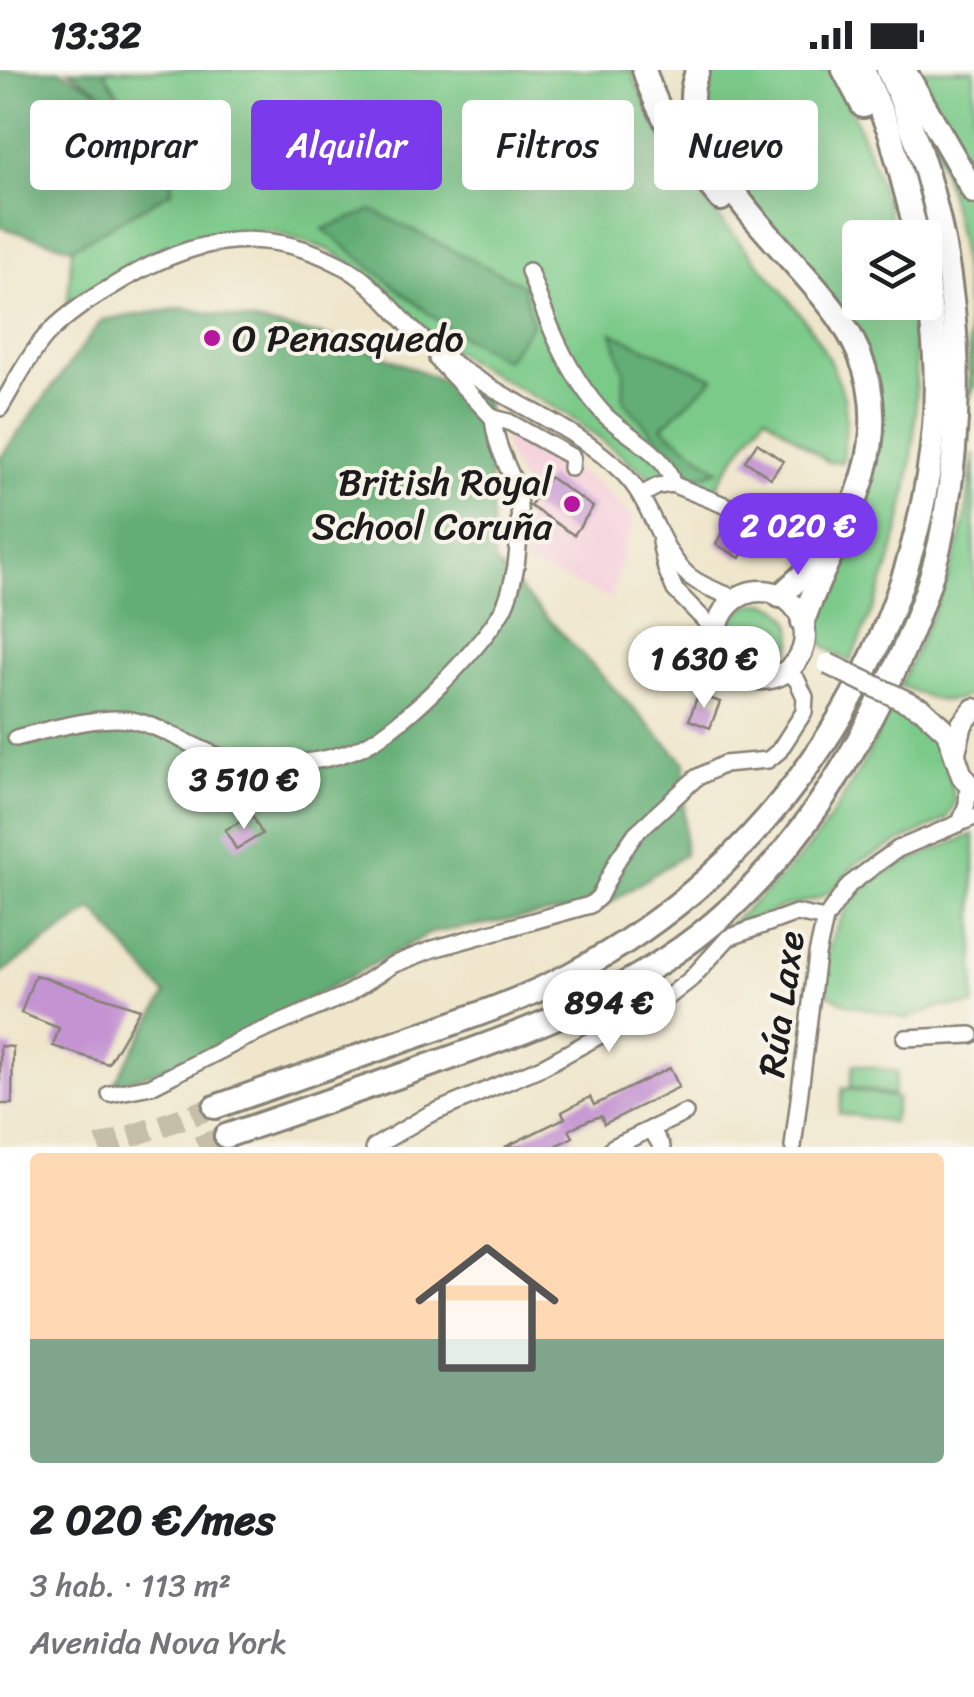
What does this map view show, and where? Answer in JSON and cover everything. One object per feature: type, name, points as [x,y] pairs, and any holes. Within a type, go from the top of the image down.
[{"type":"highway","points":[[644,70],[652,97],[680,146],[824,320],[846,361],[853,386],[854,446],[838,512],[807,571],[780,596]]},
{"type":"highway","points":[[698,70],[691,94],[692,116],[708,157],[842,321],[868,384],[871,431],[861,485],[832,558],[812,595],[804,632]]},
{"type":"highway","points":[[844,70],[862,101],[891,173],[910,203]]},
{"type":"highway","points":[[852,70],[877,122],[890,132]]},
{"type":"highway","points":[[863,70],[890,132],[914,220]]},
{"type":"highway","points":[[226,1136],[474,1050],[578,1008],[670,957],[750,892],[813,815],[875,710],[916,616],[940,545],[954,451],[958,356],[954,291],[938,210],[915,132],[888,70]]},
{"type":"highway","points":[[904,70],[974,192]]},
{"type":"highway","points":[[215,1107],[510,1002],[568,976],[650,927],[696,891],[751,839],[818,756],[849,704],[909,565],[928,480],[934,425],[932,320]]},
{"type":"highway","points":[[916,616],[930,595],[950,541],[974,413]]},
{"type":"main road","points":[[828,664],[789,669],[764,680],[740,674],[723,657],[717,634],[726,608],[736,598],[758,591],[790,602],[804,632],[828,664],[922,709],[947,732],[962,776],[971,788]]},
{"type":"main road","points":[[789,669],[804,632]]},
{"type":"main road","points":[[922,709],[972,710],[956,738],[955,754]]},
{"type":"street","points":[[0,408],[44,338],[83,304],[160,258],[218,242],[249,239],[308,250],[366,281],[493,418],[509,422],[572,457],[571,468]]},
{"type":"street","points":[[529,271],[553,336],[572,368],[602,412],[670,472],[672,484]]},
{"type":"street","points":[[408,325],[480,382],[557,424],[595,450],[627,477],[671,554],[690,577],[736,598]]},
{"type":"street","points":[[16,738],[54,728],[122,719],[137,721],[214,755],[238,762],[276,765],[359,749],[388,730],[436,688],[505,606],[512,584],[519,508],[515,484],[498,450],[493,418]]},
{"type":"street","points":[[641,496],[658,486],[672,484],[791,532],[807,525]]},
{"type":"street","points":[[658,528],[666,569],[675,590],[717,634]]},
{"type":"street","points":[[110,1094],[151,1086],[243,1039],[346,995],[392,964],[590,905],[600,897],[636,833],[696,778],[724,764],[768,760],[778,752],[804,712],[804,697],[789,669]]},
{"type":"street","name":"Rúa Laxe","points":[[794,1147],[817,955],[826,919],[849,886],[898,849],[967,820],[971,788]]},
{"type":"street","points":[[374,1147],[428,1115],[544,1066],[663,1001],[691,979],[728,938],[796,913],[826,919]]},
{"type":"street","points":[[906,1038],[971,1035]]},
{"type":"street","points":[[613,1147],[685,1113]]},
{"type":"street","points":[[652,1129],[662,1147]]},
{"type":"shaded area","name":"British Royal School Coruña","points":[[508,432],[597,484],[633,517],[611,599],[522,562],[526,491],[505,448]]},
{"type":"green space","points":[[0,70],[59,70],[104,94],[68,70],[103,70],[122,100],[30,100],[30,190],[172,191],[72,248],[0,227]]},
{"type":"green space","points":[[103,70],[631,70],[654,121],[654,190],[698,190],[788,298],[833,368],[845,402],[842,462],[828,462],[765,415],[714,493],[649,476],[569,416],[472,363],[424,331],[365,271],[327,249],[271,231],[226,231],[162,247],[68,302],[72,248],[172,190],[231,190],[231,100],[122,100]]},
{"type":"green space","points":[[708,70],[831,70],[869,152],[890,220],[842,220],[842,320],[911,320],[916,397],[911,462],[900,525],[888,568],[850,662],[822,643],[815,630],[814,611],[858,519],[870,362],[741,190],[818,190],[818,100],[702,100]]},
{"type":"green space","points":[[915,70],[974,70],[974,173]]},
{"type":"green space","points":[[927,124],[974,204],[974,386],[969,398],[964,272],[948,189]]},
{"type":"green space","points":[[372,210],[523,285],[532,324],[506,360],[444,326],[323,229]]},
{"type":"green space","points":[[184,308],[346,340],[486,399],[494,562],[685,763],[684,855],[608,904],[431,933],[195,1060],[113,1085],[166,995],[93,909],[0,974],[0,458],[102,320]]},
{"type":"green space","points":[[612,333],[714,378],[662,427],[719,470],[693,479],[623,400],[624,373]]},
{"type":"green space","points":[[974,454],[974,692],[955,700],[937,700],[900,685],[948,578],[965,522]]},
{"type":"green space","points":[[761,603],[784,612],[793,635],[784,658],[761,667],[738,658],[729,635],[738,612]]},
{"type":"green space","points":[[890,712],[919,725],[937,740],[944,752],[955,802],[947,819],[858,862],[831,891],[816,899],[783,907],[718,934],[788,870],[821,832]]},
{"type":"green space","points":[[974,834],[974,1005],[939,1007],[906,1019],[845,1003],[829,994],[822,982],[829,947],[854,899],[893,869]]},
{"type":"green space","points":[[854,1064],[897,1072],[893,1095],[850,1087]]},
{"type":"green space","points":[[843,1088],[897,1098],[893,1122],[839,1113]]},
{"type":"building","points":[[757,443],[783,461],[771,478],[745,461]]},
{"type":"building","points":[[549,477],[593,507],[574,535],[530,506]]},
{"type":"building","points":[[726,525],[750,539],[740,558],[716,544]]},
{"type":"building","points":[[698,694],[720,702],[710,728],[689,720]]},
{"type":"building","points":[[252,815],[262,834],[236,849],[225,830]]},
{"type":"building","points":[[35,975],[140,1009],[108,1064],[53,1046],[59,1028],[21,1013]]},
{"type":"building","points":[[0,1046],[13,1047],[12,1104],[0,1104]]},
{"type":"building","points":[[670,1068],[679,1087],[604,1124],[601,1116],[589,1120],[569,1130],[573,1137],[553,1147],[505,1147],[565,1118],[562,1112],[590,1097],[594,1105]]},
{"type":"tunnel","points":[[99,1147],[215,1107]]},
{"type":"tunnel","points":[[198,1147],[226,1136]]},
{"type":"place","name":"O Penasquedo","points":[[212,338]]},
{"type":"place","name":"British Royal School Coruña","points":[[572,504]]}]
